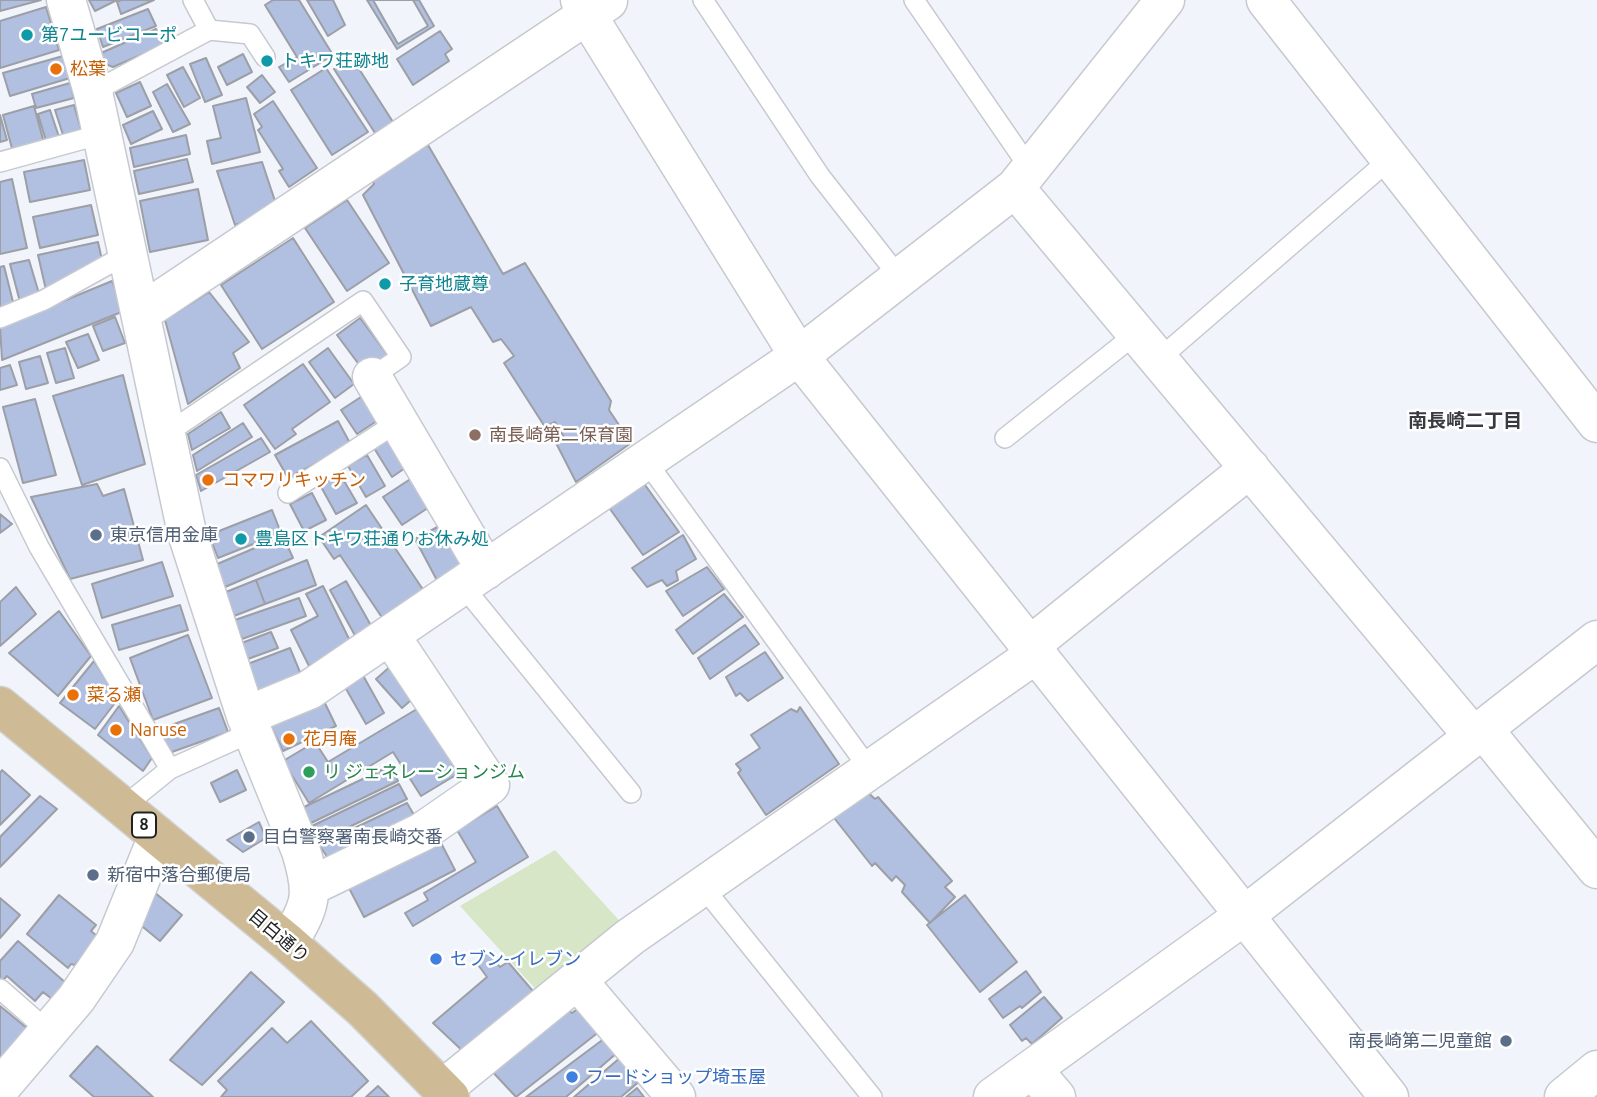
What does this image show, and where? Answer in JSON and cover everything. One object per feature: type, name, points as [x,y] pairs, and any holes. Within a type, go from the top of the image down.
[{"type":"main road","name":"目白通り","points":[[0,706],[288,943],[363,1009],[447,1093]]},
{"type":"street","points":[[65,0],[93,92],[187,533],[249,724],[301,851],[311,886],[301,922],[288,943]]},
{"type":"street","points":[[249,724],[309,690],[646,461],[799,356],[900,278],[1023,179],[1166,0]]},
{"type":"street","points":[[1266,0],[1597,423]]},
{"type":"street","points":[[141,313],[592,5],[799,356],[1389,1097]]},
{"type":"street","points":[[1023,179],[1148,346],[1597,869]]},
{"type":"street","points":[[372,377],[398,422],[474,578]]},
{"type":"street","points":[[447,1093],[631,937],[1026,661],[1042,636],[1250,468]]},
{"type":"street","points":[[311,886],[422,832],[489,785],[390,635]]},
{"type":"street","points":[[993,1097],[1044,1083],[1245,915],[1597,640]]},
{"type":"street","points":[[0,1087],[76,999],[115,942],[158,836]]},
{"type":"street","points":[[578,981],[676,1097]]},
{"type":"lane","points":[[193,0],[209,30]]},
{"type":"lane","points":[[703,0],[820,176],[900,278]]},
{"type":"lane","points":[[914,0],[1023,179]]},
{"type":"lane","points":[[93,92],[209,30],[250,34],[265,57]]},
{"type":"lane","points":[[0,162],[102,134]]},
{"type":"lane","points":[[1005,438],[1148,346],[1390,159]]},
{"type":"lane","points":[[0,318],[44,300],[129,254]]},
{"type":"lane","points":[[166,434],[363,301],[401,357],[372,377]]},
{"type":"lane","points":[[288,493],[398,422]]},
{"type":"lane","points":[[646,461],[870,770]]},
{"type":"lane","points":[[0,468],[39,547],[170,769]]},
{"type":"lane","points":[[474,578],[631,793]]},
{"type":"lane","points":[[122,807],[170,769],[249,724]]},
{"type":"lane","points":[[703,887],[872,1097]]},
{"type":"lane","points":[[0,989],[48,1031]]},
{"type":"green space","points":[[555,850],[627,929],[541,995],[460,906]]},
{"type":"building","points":[[0,0],[41,0],[0,11]]},
{"type":"building","points":[[89,0],[117,0],[95,11]]},
{"type":"building","points":[[154,0],[121,14],[117,2]]},
{"type":"building","points":[[273,0],[299,0],[333,55],[289,82],[279,67],[297,57],[265,5]]},
{"type":"building","points":[[307,0],[333,0],[345,25],[328,36]]},
{"type":"building","points":[[367,0],[419,0],[434,26],[397,49]]},
{"type":"building","points":[[373,0],[413,0],[428,26],[398,44]]},
{"type":"building","name":"第7ユービコーポ","points":[[46,7],[59,50],[0,68],[0,21]]},
{"type":"building","points":[[148,9],[156,26],[103,47],[97,29]]},
{"type":"building","points":[[156,29],[164,45],[113,67],[103,63],[101,53]]},
{"type":"building","points":[[440,31],[452,49],[445,54],[449,61],[413,85],[397,59]]},
{"type":"building","points":[[243,54],[252,72],[227,85],[218,67]]},
{"type":"building","points":[[63,56],[70,78],[10,96],[3,73]]},
{"type":"building","points":[[206,58],[222,95],[205,102],[190,64]]},
{"type":"building","points":[[352,58],[393,122],[375,133],[334,69]]},
{"type":"building","points":[[183,67],[200,98],[184,107],[167,75]]},
{"type":"building","points":[[326,68],[368,132],[332,155],[291,90]]},
{"type":"building","points":[[262,75],[275,92],[260,103],[247,87]]},
{"type":"building","points":[[140,82],[151,106],[127,117],[116,93]]},
{"type":"building","points":[[70,83],[74,98],[36,108],[32,94]]},
{"type":"building","points":[[167,84],[190,124],[173,132],[153,92]]},
{"type":"building","points":[[246,98],[260,152],[212,164],[207,141],[221,138],[213,106]]},
{"type":"building","points":[[273,101],[317,168],[289,187],[279,171],[283,169],[258,130],[262,127],[254,114]]},
{"type":"building","points":[[74,105],[82,133],[64,138],[55,110]]},
{"type":"building","points":[[34,106],[44,143],[13,152],[3,115]]},
{"type":"building","points":[[50,110],[59,137],[46,141],[38,114]]},
{"type":"building","points":[[153,111],[162,129],[131,144],[123,125]]},
{"type":"building","points":[[0,115],[7,140],[0,142]]},
{"type":"building","points":[[186,135],[190,154],[134,167],[130,148]]},
{"type":"building","points":[[428,145],[503,274],[525,263],[611,401],[609,410],[631,443],[576,482],[556,443],[564,437],[555,422],[545,427],[504,363],[514,356],[501,339],[493,342],[471,307],[431,326],[363,195],[374,184],[370,175]]},
{"type":"building","points":[[187,159],[193,182],[139,194],[134,171]]},
{"type":"building","points":[[84,160],[90,190],[30,202],[24,172]]},
{"type":"building","points":[[262,162],[278,210],[235,225],[217,171]]},
{"type":"building","points":[[12,179],[27,248],[0,254],[0,182]]},
{"type":"building","points":[[198,189],[208,240],[150,252],[140,201]]},
{"type":"building","points":[[347,200],[389,263],[347,291],[305,228]]},
{"type":"building","points":[[91,205],[98,235],[40,248],[33,217]]},
{"type":"building","points":[[293,238],[334,302],[262,349],[221,285]]},
{"type":"building","points":[[98,242],[102,260],[46,290],[38,255]]},
{"type":"building","points":[[29,260],[40,297],[20,302],[10,264]]},
{"type":"building","points":[[4,266],[14,306],[0,309],[0,267]]},
{"type":"building","points":[[112,281],[124,311],[2,360],[0,327]]},
{"type":"building","points":[[209,292],[249,342],[233,353],[240,368],[188,404],[165,320]]},
{"type":"building","points":[[115,317],[125,343],[103,351],[93,326]]},
{"type":"building","points":[[360,318],[389,357],[366,374],[337,335]]},
{"type":"building","points":[[88,334],[99,360],[78,368],[66,342]]},
{"type":"building","points":[[65,348],[74,378],[56,383],[47,353]]},
{"type":"building","points":[[328,348],[354,384],[335,398],[309,362]]},
{"type":"building","points":[[40,356],[48,383],[26,389],[19,362]]},
{"type":"building","points":[[303,364],[330,402],[292,429],[296,434],[275,449],[244,405]]},
{"type":"building","points":[[10,365],[17,385],[0,390],[0,368]]},
{"type":"building","points":[[123,375],[145,464],[82,485],[53,396]]},
{"type":"building","points":[[367,393],[383,417],[357,434],[341,410]]},
{"type":"building","points":[[35,399],[56,475],[23,483],[3,407]]},
{"type":"building","points":[[221,412],[230,428],[192,450],[188,434]]},
{"type":"building","points":[[338,421],[351,445],[288,478],[275,455]]},
{"type":"building","points":[[243,423],[252,437],[197,471],[193,455]]},
{"type":"building","points":[[393,436],[411,464],[392,477],[374,448]]},
{"type":"building","points":[[261,438],[270,452],[201,491],[196,475]]},
{"type":"building","points":[[367,455],[385,486],[366,497],[348,466]]},
{"type":"building","points":[[340,474],[357,503],[336,514],[320,485]]},
{"type":"building","points":[[415,476],[434,504],[402,525],[383,497]]},
{"type":"building","points":[[640,478],[679,532],[643,555],[605,502]]},
{"type":"building","points":[[97,484],[103,496],[124,489],[143,560],[70,579],[31,497]]},
{"type":"building","points":[[312,493],[326,520],[304,531],[290,504]]},
{"type":"building","points":[[366,505],[424,591],[383,619],[340,555],[334,559],[319,537]]},
{"type":"building","points":[[272,510],[281,533],[218,558],[209,535]]},
{"type":"building","points":[[0,514],[12,524],[0,533]]},
{"type":"building","points":[[443,524],[468,571],[440,586],[415,539]]},
{"type":"building","points":[[683,535],[696,559],[676,571],[678,580],[667,586],[662,580],[647,587],[632,568]]},
{"type":"building","points":[[283,536],[293,558],[225,587],[215,565]]},
{"type":"building","points":[[307,560],[316,585],[265,604],[256,580]]},
{"type":"building","points":[[162,562],[173,596],[102,618],[92,584]]},
{"type":"building","points":[[707,567],[724,589],[683,616],[666,591]]},
{"type":"building","points":[[256,580],[265,604],[234,616],[226,592]]},
{"type":"building","points":[[346,581],[374,631],[358,641],[330,590]]},
{"type":"building","points":[[323,586],[352,645],[309,666],[291,630],[318,616],[306,594]]},
{"type":"building","points":[[16,587],[36,614],[0,646],[0,602]]},
{"type":"building","points":[[724,594],[743,617],[693,654],[676,630]]},
{"type":"building","points":[[299,598],[306,616],[242,639],[235,620]]},
{"type":"building","points":[[180,605],[188,630],[119,650],[112,625]]},
{"type":"building","points":[[59,611],[91,656],[58,696],[9,653]]},
{"type":"building","points":[[745,625],[759,644],[710,679],[698,658]]},
{"type":"building","points":[[271,632],[278,648],[245,660],[239,644]]},
{"type":"building","points":[[188,635],[212,698],[153,720],[130,658]]},
{"type":"building","points":[[290,648],[302,677],[256,694],[245,665]]},
{"type":"building","points":[[765,652],[783,678],[748,701],[740,693],[736,696],[726,677]]},
{"type":"building","points":[[94,661],[118,699],[95,729],[60,703]]},
{"type":"building","points":[[392,665],[418,694],[402,708],[376,679]]},
{"type":"building","points":[[360,670],[384,713],[366,724],[341,680]]},
{"type":"building","points":[[321,695],[336,726],[283,751],[268,720]]},
{"type":"building","points":[[119,706],[152,758],[143,771],[98,735]]},
{"type":"building","points":[[422,706],[461,772],[421,796],[393,752],[309,803],[283,761],[315,742],[328,762]]},
{"type":"building","points":[[800,707],[839,764],[766,815],[738,773],[741,770],[736,764],[760,748],[751,735],[791,709],[797,712]]},
{"type":"building","points":[[219,708],[228,732],[169,753],[160,729]]},
{"type":"building","points":[[390,766],[398,781],[309,824],[302,808]]},
{"type":"building","points":[[2,770],[30,795],[0,825],[0,773]]},
{"type":"building","points":[[237,770],[246,790],[220,802],[211,783]]},
{"type":"building","points":[[399,784],[407,799],[318,842],[310,827]]},
{"type":"building","points":[[862,787],[875,799],[878,797],[952,881],[945,887],[955,897],[930,923],[902,892],[905,885],[896,876],[892,881],[875,863],[872,866],[831,814]]},
{"type":"building","points":[[40,796],[57,809],[0,867],[0,837]]},
{"type":"building","points":[[407,803],[414,815],[328,858],[319,845]]},
{"type":"building","points":[[497,806],[528,857],[413,926],[405,913],[428,900],[424,893],[476,862],[457,830]]},
{"type":"building","points":[[259,822],[266,838],[243,852],[227,840]]},
{"type":"building","points":[[440,841],[455,870],[364,917],[349,888]]},
{"type":"building","points":[[148,887],[182,915],[160,941],[132,918]]},
{"type":"building","points":[[59,895],[96,925],[91,931],[98,937],[75,965],[71,964],[68,968],[27,934]]},
{"type":"building","points":[[965,895],[1017,962],[980,992],[927,925]]},
{"type":"building","points":[[0,898],[20,915],[0,938]]},
{"type":"building","points":[[18,941],[67,984],[52,999],[43,992],[35,1001],[7,976],[2,981],[0,979],[0,961]]},
{"type":"building","points":[[488,952],[500,967],[508,962],[538,997],[468,1056],[433,1023],[487,977],[476,962]]},
{"type":"building","points":[[1026,971],[1041,992],[1022,1008],[1020,1006],[1003,1018],[989,999]]},
{"type":"building","points":[[251,972],[284,1002],[202,1085],[170,1060]]},
{"type":"building","points":[[1044,997],[1062,1018],[1032,1044],[1026,1038],[1022,1041],[1010,1025]]},
{"type":"building","points":[[0,1006],[28,1029],[0,1063]]},
{"type":"building","points":[[580,1007],[600,1031],[516,1097],[489,1068],[566,1009],[572,1013]]},
{"type":"building","points":[[311,1021],[368,1081],[351,1097],[221,1097],[227,1090],[218,1081],[272,1028],[287,1043]]},
{"type":"building","points":[[605,1038],[618,1052],[566,1097],[526,1097]]},
{"type":"building","points":[[97,1046],[153,1097],[94,1097],[70,1076]]},
{"type":"building","points":[[621,1057],[641,1080],[621,1097],[574,1097]]},
{"type":"building","points":[[378,1086],[389,1097],[366,1097]]},
{"type":"building","points":[[637,1088],[644,1097],[626,1097]]},
{"type":"place","name":"第7ユービコーポ","points":[[27,35]]},
{"type":"place","name":"トキワ荘跡地","points":[[267,61]]},
{"type":"place","name":"松葉","points":[[56,69]]},
{"type":"place","name":"子育地蔵尊","points":[[385,284]]},
{"type":"place","name":"南長崎第二保育園","points":[[475,435]]},
{"type":"place","name":"コマワリキッチン","points":[[208,480]]},
{"type":"place","name":"東京信用金庫","points":[[96,535]]},
{"type":"place","name":"豊島区トキワ荘通りお休み処","points":[[241,539]]},
{"type":"place","name":"菜る瀬","points":[[73,695]]},
{"type":"place","name":"Naruse","points":[[116,730]]},
{"type":"place","name":"花月庵","points":[[289,739]]},
{"type":"place","name":"リ ジェネレーションジム","points":[[309,772]]},
{"type":"place","name":"目白警察署南長崎交番","points":[[249,837]]},
{"type":"place","name":"新宿中落合郵便局","points":[[93,875]]},
{"type":"place","name":"セブン-イレブン","points":[[436,959]]},
{"type":"place","name":"南長崎第二児童館","points":[[1506,1041]]},
{"type":"place","name":"フードショップ埼玉屋","points":[[572,1077]]},
{"type":"district","name":"南長崎二丁目","points":[[1465,421]]}]
